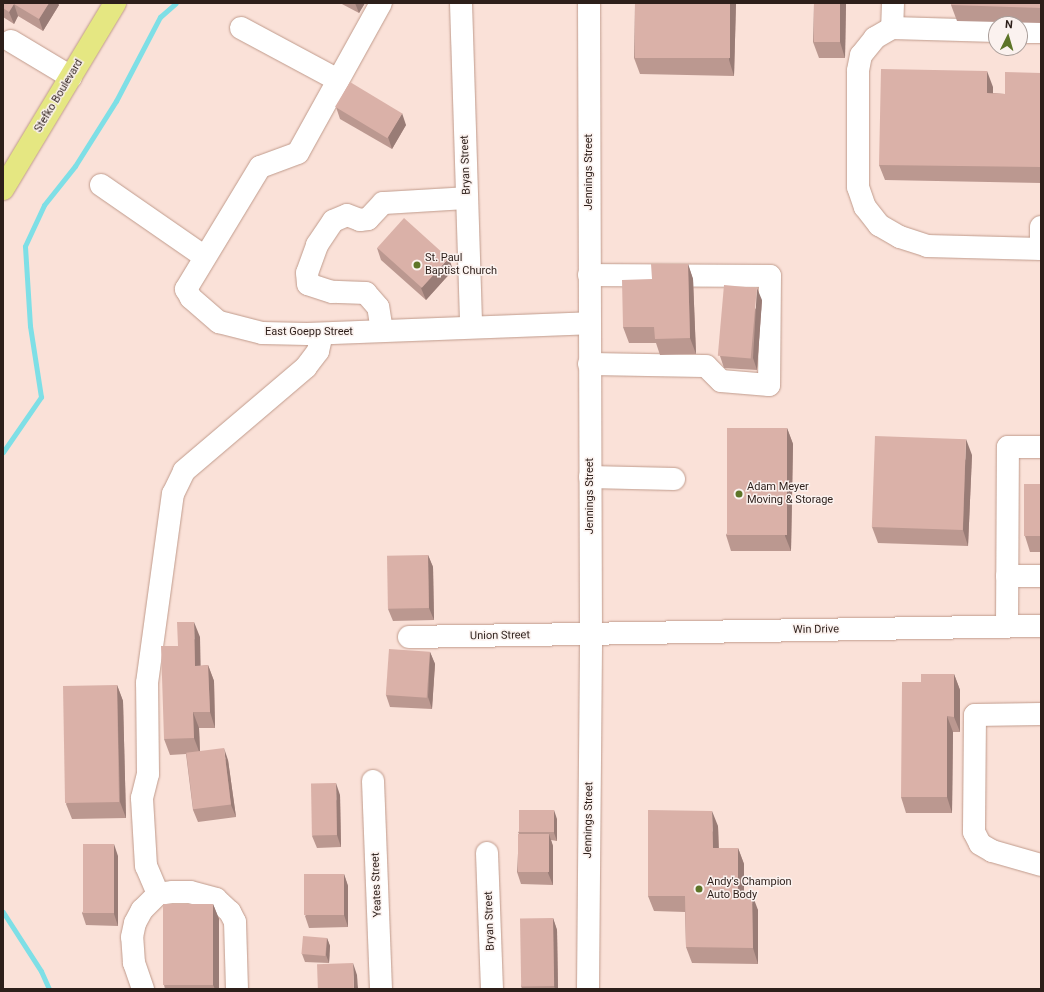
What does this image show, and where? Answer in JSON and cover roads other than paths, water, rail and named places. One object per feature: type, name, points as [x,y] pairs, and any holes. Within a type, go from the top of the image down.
[{"type":"main road","name":"Stefko Boulevard","points":[[3,189],[115,3]]},
{"type":"street","points":[[241,28],[338,80],[381,3]]},
{"type":"street","name":"Bryan Street","points":[[461,3],[471,326]]},
{"type":"street","name":"Jennings Street","points":[[588,989],[591,635],[589,3]]},
{"type":"street","points":[[892,28],[893,3]]},
{"type":"street","points":[[988,31],[892,28],[875,38],[861,55],[858,71],[858,187],[865,207],[880,225],[900,237],[927,246],[1041,249],[1041,227]]},
{"type":"street","points":[[1028,32],[1041,32]]},
{"type":"street","points":[[10,42],[71,78]]},
{"type":"street","name":"East Goepp Street","points":[[338,80],[298,153],[260,167],[186,289],[191,298],[219,322],[262,333],[314,334],[471,326],[589,323]]},
{"type":"street","points":[[101,185],[205,256]]},
{"type":"street","points":[[382,331],[378,307],[366,293],[332,292],[308,284],[307,273],[317,244],[333,221],[348,215],[360,220],[368,219],[384,203],[468,198]]},
{"type":"street","points":[[589,275],[770,276],[769,385],[721,382],[706,366],[589,364]]},
{"type":"street","points":[[158,894],[146,866],[141,813],[142,798],[148,774],[147,683],[173,494],[184,471],[189,466],[306,367],[318,351],[314,334]]},
{"type":"street","points":[[1007,626],[1008,447],[1041,447]]},
{"type":"street","points":[[590,477],[674,479]]},
{"type":"street","points":[[1007,576],[1041,576]]},
{"type":"street","name":"Win Drive","points":[[591,635],[1041,626]]},
{"type":"street","name":"Union Street","points":[[408,637],[591,635]]},
{"type":"street","points":[[1041,714],[975,715],[974,832],[980,844],[992,851],[1041,865]]},
{"type":"street","name":"Yeates Street","points":[[373,781],[380,989]]},
{"type":"street","name":"Bryan Street","points":[[487,853],[492,989]]},
{"type":"street","points":[[143,989],[134,963],[132,937],[142,910],[158,894],[190,892],[216,899],[230,912],[235,922],[237,989]]},
{"type":"waterway","points":[[3,452],[41,397],[30,326],[25,246],[44,205],[75,166],[116,101],[160,17],[176,3]]},
{"type":"waterway","points":[[3,912],[41,971],[49,989]]},
{"type":"place","name":"St. Paul Baptist Church","points":[[417,265]]},
{"type":"place","name":"Adam Meyer Moving & Storage","points":[[739,494]]},
{"type":"place","name":"Andy's Champion Auto Body","points":[[699,889]]}]
